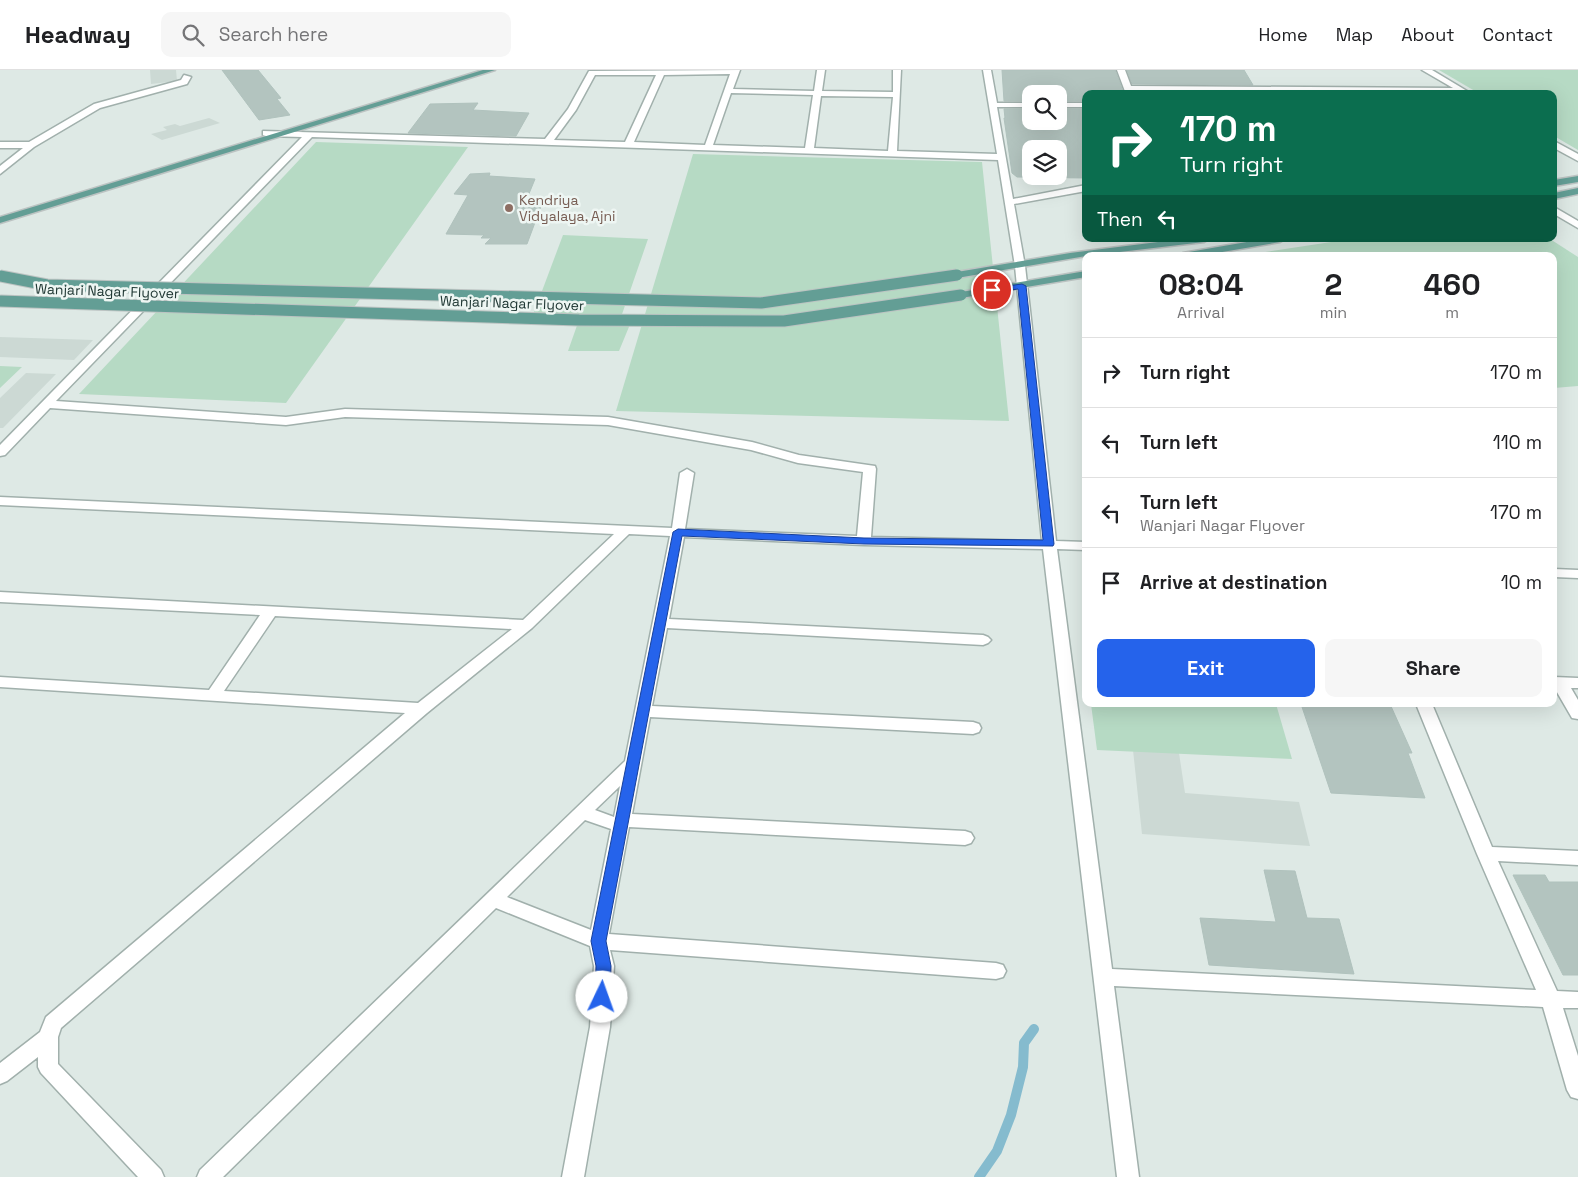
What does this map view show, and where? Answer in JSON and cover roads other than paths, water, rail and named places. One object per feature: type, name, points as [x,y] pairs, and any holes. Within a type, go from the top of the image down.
[{"type":"main road","points":[[0,214],[473,70]]},
{"type":"main road","points":[[0,220],[490,70]]},
{"type":"main road","points":[[1557,182],[1578,179]]},
{"type":"main road","points":[[1557,195],[1578,191]]},
{"type":"main road","name":"Wanjari Nagar Flyover","points":[[1102,252],[1180,242]]},
{"type":"main road","points":[[1206,252],[1263,242]]},
{"type":"main road","name":"Wanjari Nagar Flyover","points":[[0,276],[57,285],[761,303],[1020,266],[1082,254]]},
{"type":"main road","name":"Wanjari Nagar Flyover","points":[[0,301],[559,319],[784,321],[1022,286],[1081,275]]},
{"type":"street","points":[[809,151],[821,70]]},
{"type":"street","points":[[892,154],[897,96],[897,70]]},
{"type":"street","points":[[987,70],[1020,266],[1049,544],[1128,1177]]},
{"type":"street","points":[[1121,70],[1128,90]]},
{"type":"street","points":[[1426,70],[1461,90]]},
{"type":"street","points":[[548,143],[572,110],[593,71],[735,71],[708,148]]},
{"type":"street","points":[[628,145],[661,71]]},
{"type":"street","points":[[0,171],[31,145],[97,106],[138,96],[160,86],[184,82],[187,77]]},
{"type":"street","points":[[728,91],[897,96]]},
{"type":"street","points":[[993,105],[1022,105]]},
{"type":"street","points":[[1067,105],[1082,105]]},
{"type":"street","points":[[266,133],[1002,157]]},
{"type":"street","points":[[0,452],[309,135]]},
{"type":"street","points":[[0,145],[31,145]]},
{"type":"street","points":[[1557,146],[1578,158]]},
{"type":"street","points":[[1010,202],[1082,189]]},
{"type":"street","points":[[1557,212],[1578,225]]},
{"type":"street","points":[[46,404],[286,421],[345,413],[608,421],[752,446],[798,459],[870,469],[864,541]]},
{"type":"street","points":[[573,1177],[600,1027],[604,966],[598,941],[678,532],[687,473]]},
{"type":"street","points":[[0,501],[864,541],[1082,546]]},
{"type":"street","points":[[153,1177],[48,1067],[48,1037],[53,1023],[422,709],[527,625],[626,530]]},
{"type":"street","points":[[1557,573],[1578,574]]},
{"type":"street","points":[[0,597],[527,625]]},
{"type":"street","points":[[213,696],[270,612]]},
{"type":"street","points":[[660,623],[983,640]]},
{"type":"street","points":[[0,682],[422,709]]},
{"type":"street","points":[[1557,682],[1578,683]]},
{"type":"street","points":[[1557,682],[1578,714]]},
{"type":"street","points":[[1425,707],[1486,854],[1550,998],[1578,1090]]},
{"type":"street","points":[[643,711],[973,728]]},
{"type":"street","points":[[208,1177],[634,762]]},
{"type":"street","points":[[582,812],[622,823],[965,838]]},
{"type":"street","points":[[1486,854],[1578,858]]},
{"type":"street","points":[[494,899],[598,941],[996,971]]},
{"type":"street","points":[[1104,977],[1578,1000]]},
{"type":"street","points":[[0,1075],[48,1037]]},
{"type":"waterway","points":[[979,1177],[997,1151],[1011,1115],[1023,1067],[1024,1043],[1034,1029]]},
{"type":"place","name":"Kendriya Vidyalaya, Ajni","points":[[509,208]]}]
